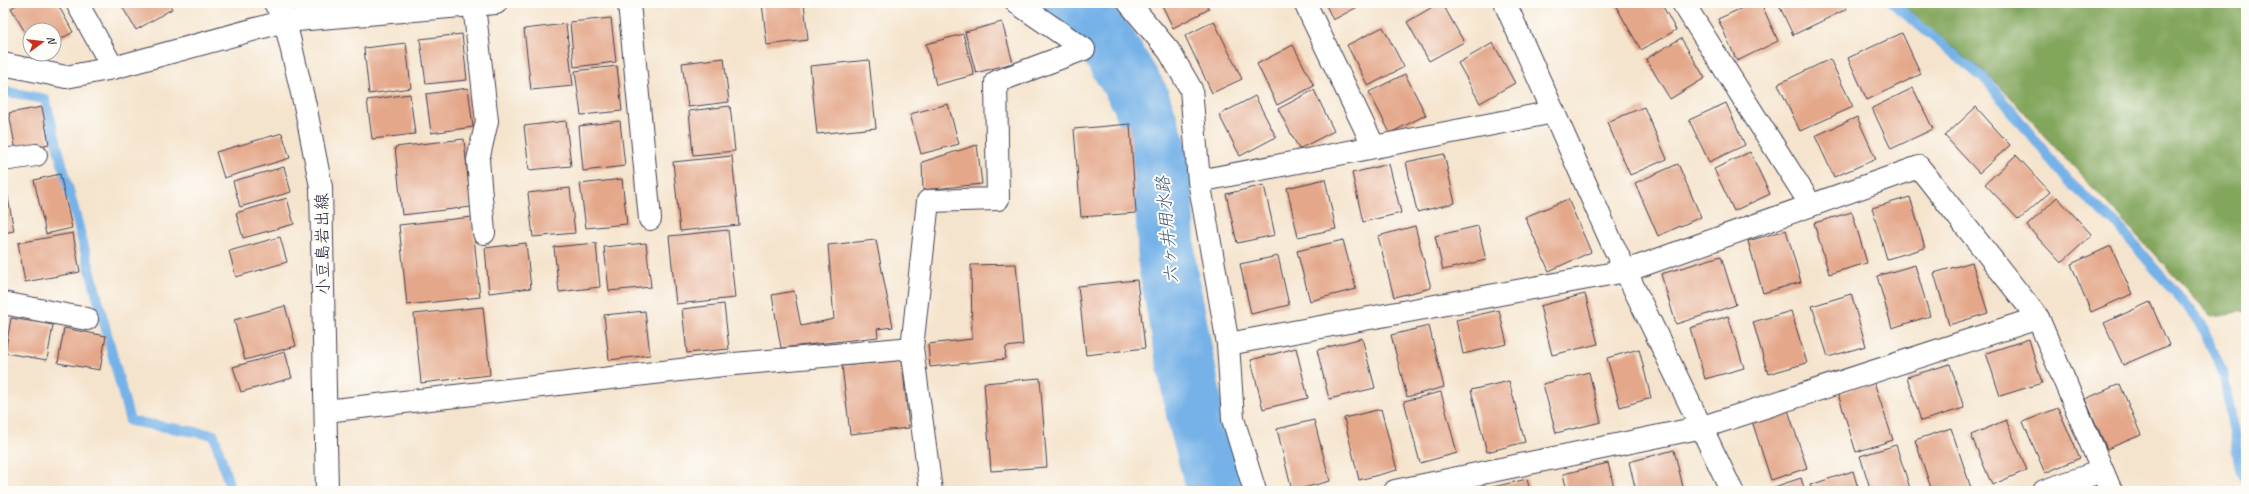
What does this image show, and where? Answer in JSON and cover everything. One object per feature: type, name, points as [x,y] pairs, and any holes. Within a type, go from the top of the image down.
[{"type":"street","points":[[77,3],[113,68]]},
{"type":"street","points":[[3,64],[66,77],[113,68],[280,12],[496,3]]},
{"type":"street","points":[[629,3],[650,219]]},
{"type":"street","points":[[931,491],[912,348],[928,201],[998,199],[996,82],[1084,49],[1017,3]]},
{"type":"street","points":[[1129,3],[1168,51],[1191,89],[1199,181],[1228,344],[1233,419],[1255,491]]},
{"type":"street","points":[[1305,3],[1374,147]]},
{"type":"street","points":[[1505,3],[1626,270],[1703,427],[1732,491]]},
{"type":"street","points":[[1683,3],[1811,205]]},
{"type":"street","points":[[474,5],[487,121],[478,160],[484,233]]},
{"type":"street","name":"小豆島岩出線","points":[[280,12],[306,110],[322,187],[327,491]]},
{"type":"street","points":[[1199,181],[1554,112]]},
{"type":"street","points":[[3,160],[36,155]]},
{"type":"street","points":[[1228,344],[1626,270],[1919,167],[2038,318],[2111,491]]},
{"type":"street","points":[[3,303],[87,319]]},
{"type":"street","points":[[1394,491],[1703,427],[2038,318]]},
{"type":"street","points":[[326,411],[723,365],[912,348]]},
{"type":"street","points":[[2044,491],[2102,471]]},
{"type":"green space","points":[[1898,3],[2246,3],[2246,311],[2211,316],[1994,80]]},
{"type":"building","points":[[20,3],[57,3],[73,32],[62,38],[62,22],[22,22],[22,27],[11,8]]},
{"type":"building","points":[[120,3],[169,3],[172,9],[136,30]]},
{"type":"building","points":[[762,3],[804,3],[808,40],[767,45]]},
{"type":"building","points":[[1161,3],[1206,3],[1209,9],[1173,28]]},
{"type":"building","points":[[1325,3],[1365,3],[1333,20]]},
{"type":"building","points":[[1439,3],[1442,3],[1464,42],[1429,61],[1407,22]]},
{"type":"building","points":[[1614,3],[1661,3],[1676,30],[1641,50]]},
{"type":"building","points":[[1753,3],[1761,3],[1778,41],[1737,61],[1718,19]]},
{"type":"building","points":[[1778,3],[1844,3],[1847,9],[1793,35]]},
{"type":"building","points":[[611,18],[616,62],[574,67],[570,22]]},
{"type":"building","points":[[1214,21],[1242,79],[1212,93],[1185,36]]},
{"type":"building","points":[[1002,22],[1013,63],[976,73],[965,32]]},
{"type":"building","points":[[566,24],[573,86],[531,90],[524,29]]},
{"type":"building","points":[[1383,27],[1404,67],[1368,86],[1347,45]]},
{"type":"building","points":[[1902,33],[1921,74],[1867,100],[1848,58]]},
{"type":"building","points":[[462,34],[467,80],[426,84],[420,39]]},
{"type":"building","points":[[963,34],[974,75],[936,85],[926,44]]},
{"type":"building","points":[[1681,38],[1705,78],[1670,99],[1646,59]]},
{"type":"building","points":[[406,43],[411,88],[369,94],[364,48]]},
{"type":"building","points":[[1493,43],[1515,83],[1480,103],[1458,63]]},
{"type":"building","points":[[1293,45],[1314,86],[1277,105],[1257,64]]},
{"type":"building","points":[[724,58],[729,102],[688,107],[682,63]]},
{"type":"building","points":[[1830,59],[1853,107],[1800,131],[1778,84]]},
{"type":"building","points":[[869,60],[876,128],[817,134],[810,66]]},
{"type":"building","points":[[617,66],[622,111],[581,115],[575,71]]},
{"type":"building","points":[[1405,74],[1426,115],[1390,133],[1369,92]]},
{"type":"building","points":[[468,88],[473,127],[431,133],[426,94]]},
{"type":"building","points":[[1913,88],[1933,129],[1891,149],[1872,108]]},
{"type":"building","points":[[1314,90],[1334,131],[1299,149],[1278,109]]},
{"type":"building","points":[[410,94],[415,134],[372,139],[367,100]]},
{"type":"building","points":[[1255,96],[1276,137],[1240,156],[1219,115]]},
{"type":"building","points":[[1726,103],[1745,145],[1709,162],[1689,120]]},
{"type":"building","points":[[948,104],[959,144],[921,154],[910,114]]},
{"type":"building","points":[[730,106],[735,151],[693,155],[689,111]]},
{"type":"building","points":[[42,107],[49,144],[16,151],[9,113]]},
{"type":"building","points":[[1644,107],[1667,159],[1630,175],[1607,122]]},
{"type":"building","points":[[1976,107],[2010,145],[1979,173],[1945,136]]},
{"type":"building","points":[[1857,117],[1876,159],[1834,177],[1815,136]]},
{"type":"building","points":[[566,121],[571,166],[529,170],[524,126]]},
{"type":"building","points":[[620,121],[625,166],[583,171],[579,126]]},
{"type":"building","points":[[1130,124],[1136,213],[1081,217],[1074,129]]},
{"type":"building","points":[[282,133],[290,158],[224,178],[216,152]]},
{"type":"building","points":[[464,139],[471,207],[402,215],[395,147]]},
{"type":"building","points":[[977,145],[982,184],[923,190],[922,162]]},
{"type":"building","points":[[1750,152],[1770,194],[1734,211],[1714,169]]},
{"type":"building","points":[[1444,154],[1455,203],[1417,212],[1406,162]]},
{"type":"building","points":[[2016,155],[2050,192],[2019,220],[1985,184]]},
{"type":"building","points":[[732,156],[739,225],[680,231],[673,162]]},
{"type":"building","points":[[1389,164],[1401,213],[1363,222],[1352,173]]},
{"type":"building","points":[[1678,164],[1701,217],[1658,236],[1635,183]]},
{"type":"building","points":[[284,167],[291,192],[240,207],[233,181]]},
{"type":"building","points":[[60,174],[72,228],[46,234],[34,180]]},
{"type":"building","points":[[622,179],[627,224],[586,228],[580,184]]},
{"type":"building","points":[[1325,179],[1336,229],[1298,237],[1287,188]]},
{"type":"building","points":[[1264,185],[1275,235],[1237,243],[1226,194]]},
{"type":"building","points":[[570,188],[575,233],[533,237],[528,193]]},
{"type":"building","points":[[7,192],[14,231],[3,233],[3,193]]},
{"type":"building","points":[[1910,197],[1925,248],[1887,259],[1872,208]]},
{"type":"building","points":[[2057,197],[2092,235],[2061,263],[2027,226]]},
{"type":"building","points":[[287,198],[294,224],[243,238],[236,213]]},
{"type":"building","points":[[1568,199],[1591,252],[1549,271],[1525,217]]},
{"type":"building","points":[[1852,212],[1867,263],[1829,274],[1814,223]]},
{"type":"building","points":[[472,217],[480,297],[407,305],[399,225]]},
{"type":"building","points":[[1415,226],[1431,288],[1394,297],[1378,236]]},
{"type":"building","points":[[1478,226],[1486,260],[1443,270],[1435,236]]},
{"type":"building","points":[[728,230],[735,298],[676,304],[669,236]]},
{"type":"building","points":[[1786,230],[1801,282],[1763,293],[1748,241]]},
{"type":"building","points":[[73,233],[80,272],[25,282],[18,243]]},
{"type":"building","points":[[280,237],[287,262],[236,277],[229,251]]},
{"type":"building","points":[[876,240],[893,327],[877,329],[878,337],[781,348],[772,295],[794,291],[801,326],[834,319],[828,245]]},
{"type":"building","points":[[1343,240],[1356,289],[1310,301],[1297,251]]},
{"type":"building","points":[[526,243],[531,288],[489,293],[485,248]]},
{"type":"building","points":[[596,243],[600,287],[559,292],[554,247]]},
{"type":"building","points":[[646,243],[651,287],[609,291],[604,247]]},
{"type":"building","points":[[2111,246],[2132,294],[2091,312],[2071,264]]},
{"type":"building","points":[[1278,256],[1289,305],[1251,314],[1240,264]]},
{"type":"building","points":[[1721,256],[1736,305],[1676,324],[1661,274]]},
{"type":"building","points":[[1972,262],[1988,313],[1949,325],[1934,273]]},
{"type":"building","points":[[1016,264],[1023,345],[1006,347],[1005,359],[930,367],[928,344],[972,339],[971,265]]},
{"type":"building","points":[[1915,265],[1930,316],[1892,328],[1877,276]]},
{"type":"building","points":[[1137,280],[1145,348],[1086,355],[1078,286]]},
{"type":"building","points":[[1585,294],[1598,344],[1552,355],[1540,306]]},
{"type":"building","points":[[1851,294],[1866,346],[1828,357],[1812,306]]},
{"type":"building","points":[[2150,302],[2169,345],[2123,365],[2104,323]]},
{"type":"building","points":[[724,304],[729,349],[687,353],[682,309]]},
{"type":"building","points":[[285,306],[296,346],[245,360],[234,320]]},
{"type":"building","points":[[483,307],[490,375],[421,383],[414,314]]},
{"type":"building","points":[[1499,310],[1507,344],[1463,354],[1456,320]]},
{"type":"building","points":[[645,311],[650,355],[609,360],[604,315]]},
{"type":"building","points":[[1791,311],[1807,363],[1768,374],[1753,322]]},
{"type":"building","points":[[1728,316],[1744,368],[1705,379],[1690,328]]},
{"type":"building","points":[[11,318],[53,325],[47,360],[5,353]]},
{"type":"building","points":[[1429,326],[1444,387],[1407,397],[1391,335]]},
{"type":"building","points":[[64,328],[106,336],[100,370],[58,363]]},
{"type":"building","points":[[1362,338],[1375,388],[1329,399],[1317,350]]},
{"type":"building","points":[[2029,339],[2042,383],[2000,396],[1986,353]]},
{"type":"building","points":[[1296,348],[1308,398],[1263,409],[1251,360]]},
{"type":"building","points":[[1639,349],[1651,398],[1620,407],[1607,358]]},
{"type":"building","points":[[285,352],[292,378],[241,392],[233,367]]},
{"type":"building","points":[[902,360],[909,428],[850,434],[842,366]]},
{"type":"building","points":[[1950,364],[1964,408],[1921,421],[1907,377]]},
{"type":"building","points":[[1589,372],[1601,422],[1556,433],[1543,384]]},
{"type":"building","points":[[1040,378],[1047,467],[991,471],[984,383]]},
{"type":"building","points":[[1509,381],[1525,442],[1487,452],[1471,390]]},
{"type":"building","points":[[1874,382],[1893,440],[1856,452],[1838,394]]},
{"type":"building","points":[[2120,384],[2141,435],[2107,449],[2085,399]]},
{"type":"building","points":[[1441,392],[1457,453],[1420,463],[1404,401]]},
{"type":"building","points":[[2058,408],[2080,458],[2045,473],[2023,422]]},
{"type":"building","points":[[1381,409],[1397,470],[1359,480],[1344,418]]},
{"type":"building","points":[[1788,410],[1807,468],[1771,480],[1752,421]]},
{"type":"building","points":[[1314,420],[1330,481],[1292,491],[1277,429]]},
{"type":"building","points":[[2006,420],[2027,470],[1992,485],[1971,435]]},
{"type":"building","points":[[1951,428],[1972,491],[1932,491],[1915,440]]},
{"type":"building","points":[[1896,445],[1911,491],[1871,491],[1860,456]]},
{"type":"building","points":[[1674,450],[1684,491],[1636,491],[1629,462]]},
{"type":"building","points":[[1608,463],[1615,491],[1567,491],[1563,474]]},
{"type":"building","points":[[1853,471],[1859,491],[1812,491],[1810,485]]},
{"type":"building","points":[[1801,478],[1805,491],[1762,491]]},
{"type":"building","points":[[1527,479],[1530,491],[1490,491],[1489,488]]},
{"type":"waterway","name":"六ヶ井用水路","points":[[1055,3],[1100,32],[1140,98],[1162,160],[1167,264],[1195,413],[1216,491]]},
{"type":"waterway","points":[[1892,3],[1989,83],[2068,181],[2119,227],[2201,323],[2224,376],[2240,469],[2246,480]]},
{"type":"waterway","points":[[3,91],[45,99],[130,421],[214,435],[231,491]]}]
